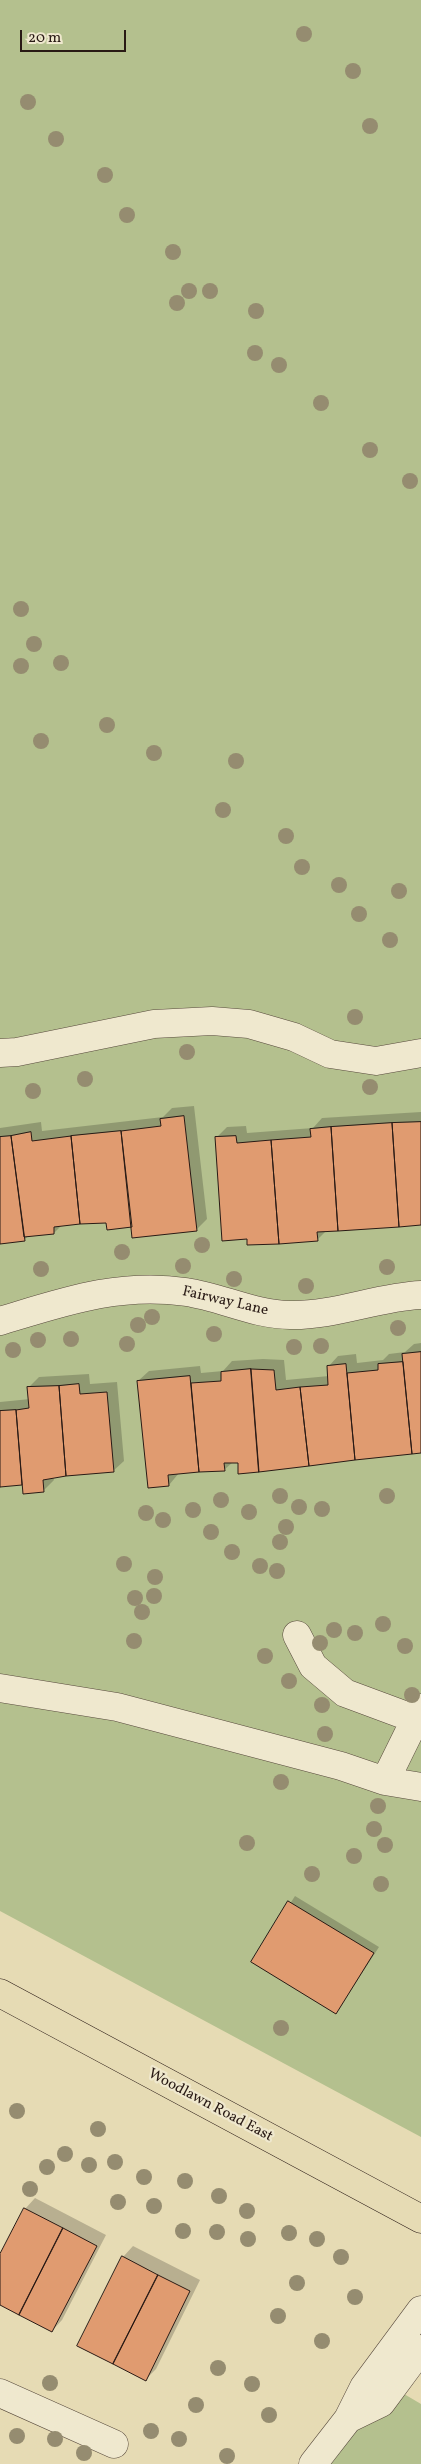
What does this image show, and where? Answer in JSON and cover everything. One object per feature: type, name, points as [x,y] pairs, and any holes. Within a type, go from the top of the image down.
[{"type":"main road","name":"Woodlawn Road East","points":[[0,1993],[421,2219]]},
{"type":"street","points":[[0,1053],[17,1052],[154,1024],[212,1021],[249,1024],[294,1037],[330,1054],[376,1060],[421,1053]]},
{"type":"street","name":"Fairway Lane","points":[[0,1321],[96,1293],[142,1289],[188,1292],[287,1316],[318,1315],[421,1295]]},
{"type":"street","points":[[297,1634],[313,1666],[345,1693],[418,1714],[385,1781]]},
{"type":"street","points":[[0,1688],[116,1707],[340,1766],[385,1781],[421,1787]]},
{"type":"street","points":[[313,2464],[348,2419],[364,2387],[421,2310]]},
{"type":"street","points":[[348,2419],[381,2403],[421,2349]]},
{"type":"street","points":[[0,2393],[114,2444]]},
{"type":"green space","points":[[0,0],[421,0],[421,2137],[0,1911]]},
{"type":"green space","points":[[382,2381],[421,2404],[421,2464],[308,2464]]},
{"type":"building","points":[[184,1116],[197,1231],[132,1238],[121,1131],[161,1126],[160,1119]]},
{"type":"building","points":[[421,1122],[421,1225],[399,1227],[392,1123]]},
{"type":"building","points":[[392,1123],[399,1227],[338,1231],[331,1127]]},
{"type":"building","points":[[331,1127],[338,1231],[317,1232],[318,1241],[279,1244],[271,1140],[311,1137],[310,1129]]},
{"type":"building","points":[[121,1131],[132,1227],[107,1230],[106,1223],[80,1224],[71,1136]]},
{"type":"building","points":[[31,1132],[32,1141],[71,1136],[80,1224],[54,1227],[54,1234],[24,1237],[11,1136]]},
{"type":"building","points":[[11,1136],[25,1241],[0,1244],[0,1137]]},
{"type":"building","points":[[236,1136],[237,1143],[271,1140],[279,1244],[247,1245],[247,1239],[222,1241],[215,1137]]},
{"type":"building","points":[[421,1352],[421,1453],[412,1454],[402,1354]]},
{"type":"building","points":[[403,1362],[412,1454],[355,1460],[347,1373],[378,1370],[378,1364]]},
{"type":"building","points":[[346,1364],[355,1460],[309,1466],[300,1387],[328,1385],[327,1366]]},
{"type":"building","points":[[251,1369],[259,1472],[238,1474],[238,1463],[224,1463],[225,1471],[199,1472],[191,1383],[221,1381],[221,1372]]},
{"type":"building","points":[[251,1369],[274,1370],[276,1390],[300,1387],[309,1466],[259,1472]]},
{"type":"building","points":[[190,1376],[199,1472],[168,1475],[169,1486],[148,1488],[137,1381]]},
{"type":"building","points":[[79,1384],[80,1394],[107,1392],[114,1472],[66,1476],[59,1386]]},
{"type":"building","points":[[59,1386],[66,1476],[43,1480],[44,1492],[23,1494],[16,1410],[29,1408],[27,1387]]},
{"type":"building","points":[[16,1410],[22,1485],[0,1487],[0,1411]]},
{"type":"building","points":[[288,1901],[374,1953],[336,2014],[251,1962]]},
{"type":"building","points":[[24,2208],[63,2228],[19,2315],[0,2305],[0,2254]]},
{"type":"building","points":[[63,2228],[97,2246],[52,2332],[19,2315]]},
{"type":"building","points":[[122,2256],[158,2275],[113,2364],[77,2346]]},
{"type":"building","points":[[158,2275],[190,2291],[146,2381],[113,2364]]}]
